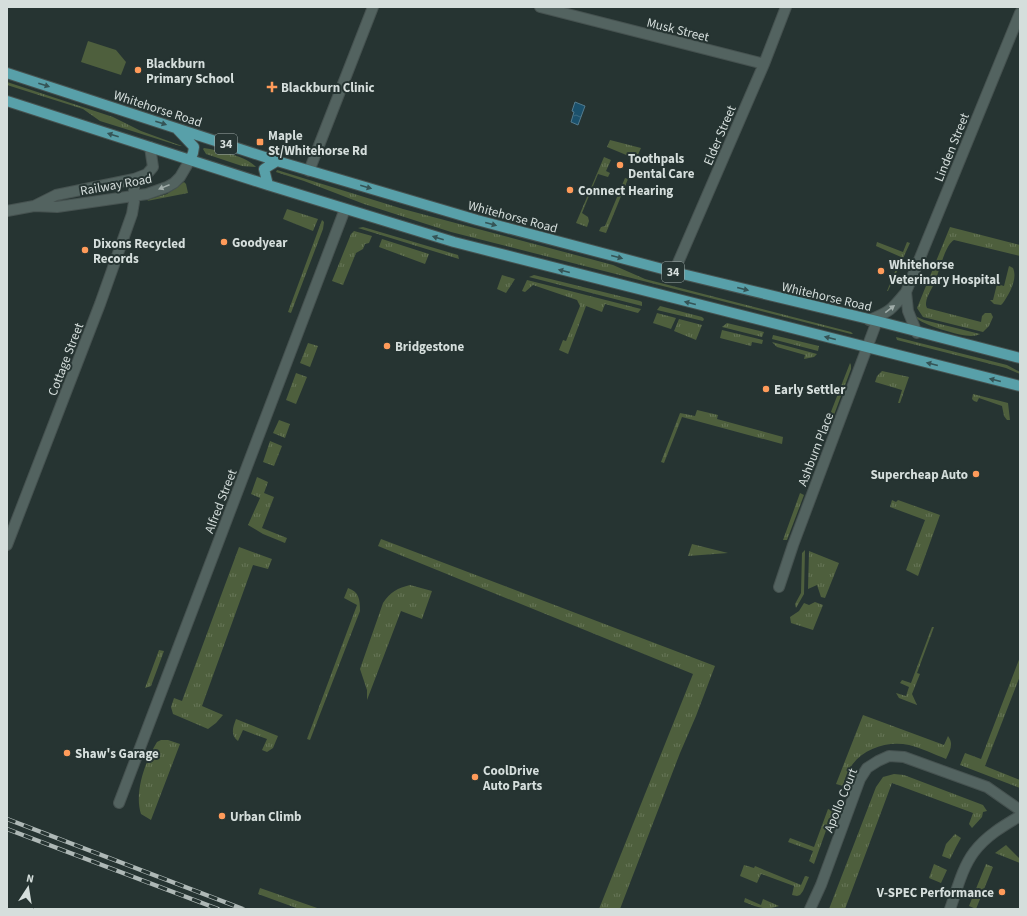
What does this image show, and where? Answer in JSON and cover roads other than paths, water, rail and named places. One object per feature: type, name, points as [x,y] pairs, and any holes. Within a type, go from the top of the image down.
[{"type":"main road","name":"Whitehorse Road","points":[[7,73],[277,161],[477,220],[674,272],[1020,358]]},
{"type":"main road","name":"34","points":[[7,101],[344,209],[454,242],[1020,386]]},
{"type":"main road","points":[[176,128],[194,147],[190,160]]},
{"type":"main road","points":[[268,185],[264,169],[277,161]]},
{"type":"street","points":[[309,170],[373,7]]},
{"type":"street","name":"Musk Street","points":[[540,7],[764,64]]},
{"type":"street","name":"Elder Street","points":[[674,272],[764,64],[786,7]]},
{"type":"street","name":"Linden Street","points":[[873,321],[893,308],[906,292],[1020,13]]},
{"type":"street","name":"Railway Road","points":[[34,206],[56,195],[134,179],[147,174],[153,167],[150,147]]},
{"type":"street","name":"Railway Road","points":[[7,211],[34,206],[57,207],[147,194],[174,182],[180,177],[190,160]]},
{"type":"street","name":"Cottage Street","points":[[7,545],[100,304],[132,214],[134,179]]},
{"type":"street","name":"Alfred Street","points":[[119,803],[344,209]]},
{"type":"street","name":"Linden Street","points":[[906,292],[908,312],[917,333]]},
{"type":"street","name":"Ashburn Place","points":[[779,587],[793,545],[867,348],[873,321]]},
{"type":"street","name":"Apollo Court","points":[[810,909],[821,885],[860,779],[867,768],[878,761],[889,756],[904,757],[987,787],[1020,810]]},
{"type":"street","points":[[950,909],[965,870],[974,852],[999,828],[1020,816]]},
{"type":"water","points":[[575,102],[585,106],[578,125],[571,122]]},
{"type":"railway","points":[[7,819],[243,909]]},
{"type":"railway","points":[[7,829],[218,909]]},
{"type":"place","name":"Blackburn Primary School","points":[[138,70]]},
{"type":"place","name":"Blackburn Clinic","points":[[272,87]]},
{"type":"place","name":"Maple St/Whitehorse Rd","points":[[260,142]]},
{"type":"place","name":"Toothpals Dental Care","points":[[620,165]]},
{"type":"place","name":"Connect Hearing","points":[[570,190]]},
{"type":"place","name":"Goodyear","points":[[224,242]]},
{"type":"place","name":"Dixons Recycled Records","points":[[85,250]]},
{"type":"place","name":"Whitehorse Veterinary Hospital","points":[[881,271]]},
{"type":"place","name":"Bridgestone","points":[[387,346]]},
{"type":"place","name":"Early Settler","points":[[766,389]]},
{"type":"place","name":"Supercheap Auto","points":[[976,474]]},
{"type":"place","name":"Shaw's Garage","points":[[67,753]]},
{"type":"place","name":"CoolDrive Auto Parts","points":[[475,777]]},
{"type":"place","name":"Urban Climb","points":[[222,816]]},
{"type":"place","name":"V-SPEC Performance","points":[[1002,892]]}]
